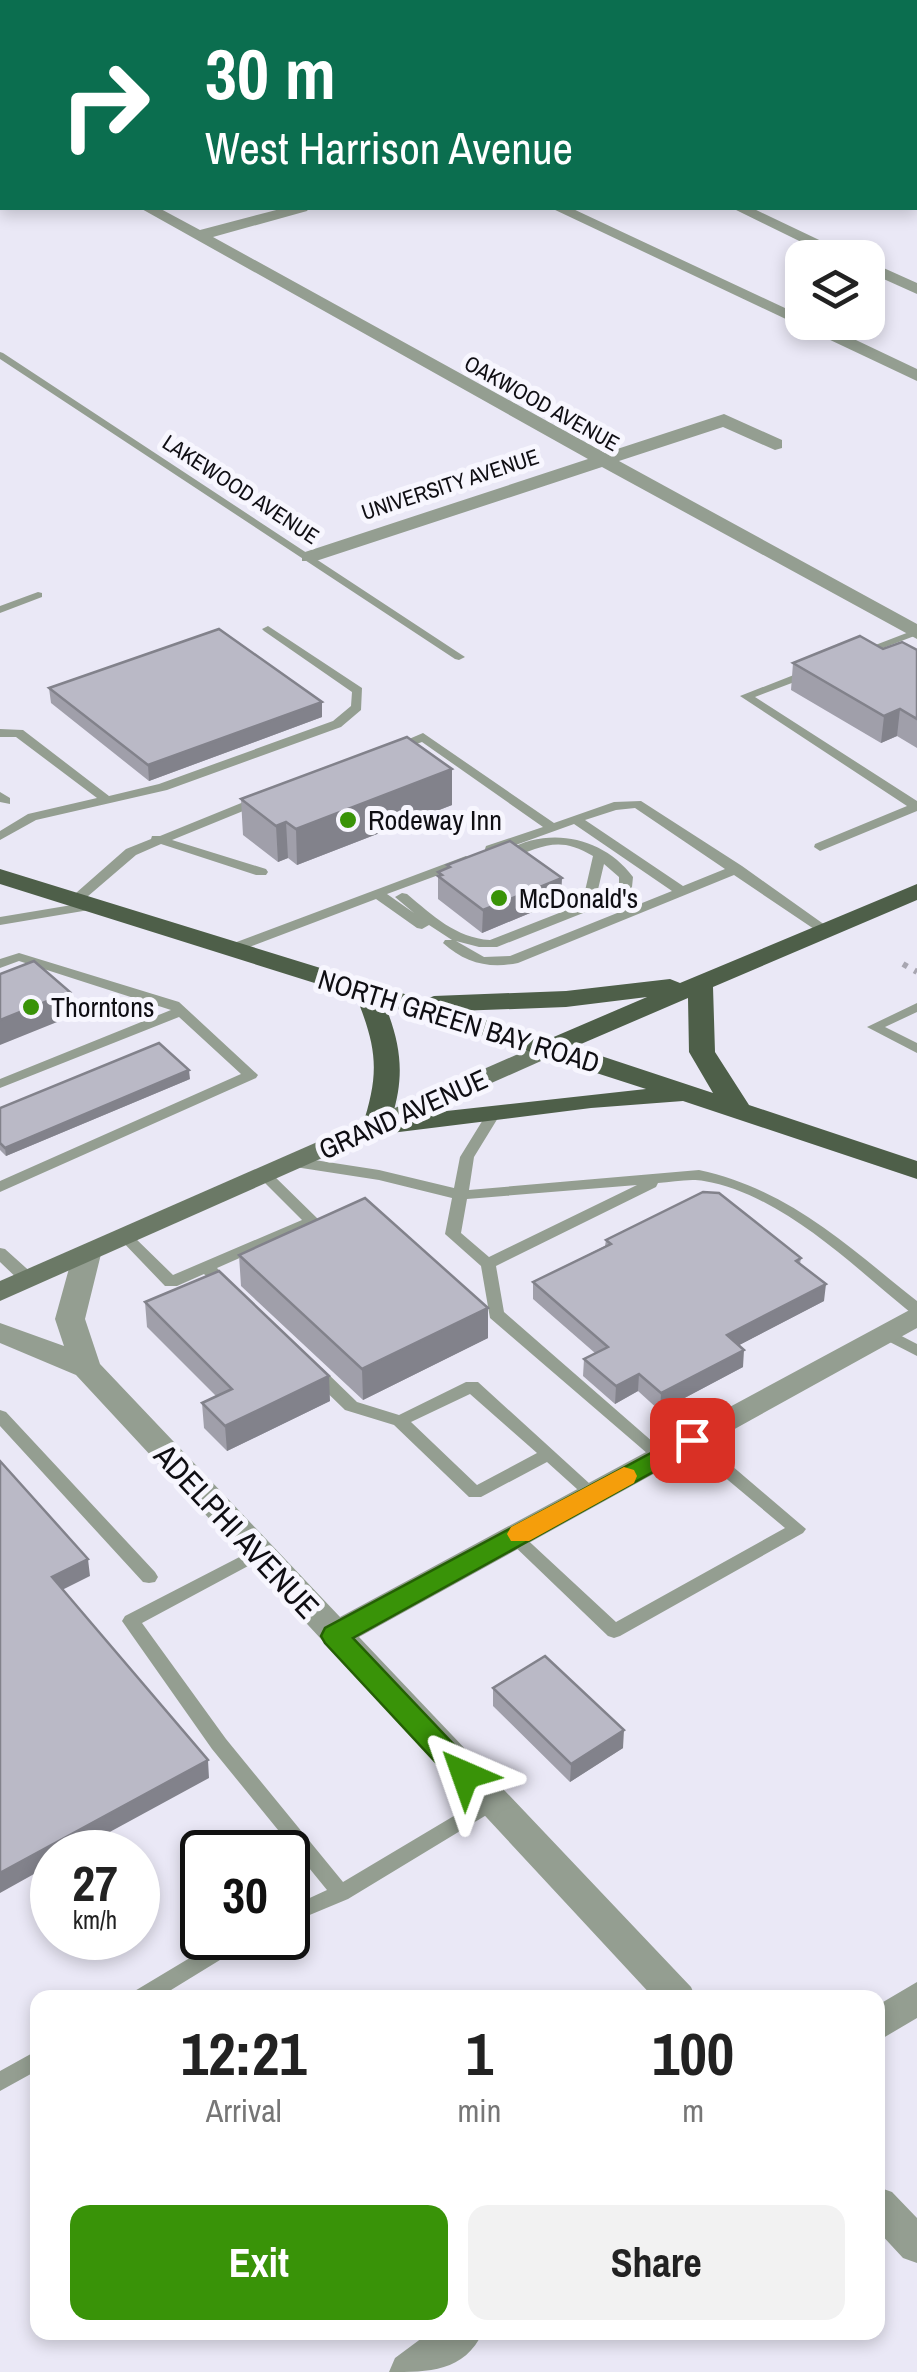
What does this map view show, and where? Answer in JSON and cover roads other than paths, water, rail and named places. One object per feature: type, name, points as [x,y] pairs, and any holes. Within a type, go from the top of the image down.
[{"type":"main road","name":"NORTH GREEN BAY ROAD","points":[[0,876],[550,1048],[917,1170]]},
{"type":"main road","name":"GRAND AVENUE","points":[[0,1292],[550,1048],[914,894]]},
{"type":"main road","points":[[410,1005],[566,999],[702,984],[698,1047],[702,1060],[739,1110]]},
{"type":"main road","points":[[368,993],[392,1059],[391,1083],[375,1127],[591,1100],[692,1095]]},
{"type":"street","name":"OAKWOOD AVENUE","points":[[152,210],[916,633]]},
{"type":"street","points":[[198,236],[293,210]]},
{"type":"street","points":[[563,210],[785,314]]},
{"type":"street","points":[[744,210],[810,240]]},
{"type":"street","points":[[885,274],[917,288]]},
{"type":"street","points":[[843,340],[915,373]]},
{"type":"street","name":"UNIVERSITY AVENUE","points":[[310,557],[724,420],[774,444]]},
{"type":"street","name":"ADELPHI AVENUE","points":[[86,1368],[70,1318],[87,1254]]},
{"type":"street","points":[[334,1636],[917,1313]]},
{"type":"street","name":"ADELPHI AVENUE","points":[[0,1333],[28,1341],[86,1368],[670,1990]]},
{"type":"street","points":[[885,2021],[917,1998]]},
{"type":"street","points":[[885,2211],[917,2245]]},
{"type":"street","points":[[410,2372],[452,2340]]},
{"type":"lane","name":"LAKEWOOD AVENUE","points":[[0,356],[459,657]]},
{"type":"lane","points":[[0,610],[38,595]]},
{"type":"lane","points":[[0,836],[32,817],[163,787],[336,724],[358,707],[358,691],[268,629]]},
{"type":"lane","points":[[848,658],[916,633]]},
{"type":"lane","points":[[831,664],[746,696],[917,806]]},
{"type":"lane","points":[[0,733],[19,733],[107,800]]},
{"type":"lane","points":[[388,750],[423,737],[550,826]]},
{"type":"lane","points":[[0,921],[85,903],[131,852],[281,791]]},
{"type":"lane","points":[[231,950],[550,826],[614,806],[637,804],[826,930]]},
{"type":"lane","points":[[820,847],[917,806]]},
{"type":"lane","points":[[578,820],[683,892]]},
{"type":"lane","points":[[157,839],[261,872]]},
{"type":"lane","points":[[379,895],[402,897],[550,840],[579,840],[621,869],[626,878],[624,887],[588,906],[492,944],[460,940],[402,897]]},
{"type":"lane","points":[[588,906],[600,855]]},
{"type":"lane","points":[[379,895],[477,961],[493,964],[737,869]]},
{"type":"lane","points":[[0,964],[19,957],[174,1005],[251,1075],[0,1187]]},
{"type":"lane","points":[[917,1007],[874,1027],[917,1050]]},
{"type":"lane","points":[[0,1084],[180,1011]]},
{"type":"lane","points":[[494,1113],[467,1158],[453,1234],[488,1264],[496,1314],[661,1456]]},
{"type":"lane","points":[[295,1162],[461,1196],[699,1175],[729,1179],[767,1195],[917,1313]]},
{"type":"lane","points":[[126,1237],[171,1282],[312,1220],[266,1175]]},
{"type":"lane","points":[[488,1264],[659,1180]]},
{"type":"lane","points":[[0,1253],[29,1280]]},
{"type":"lane","points":[[206,1266],[246,1305]]},
{"type":"lane","points":[[886,1333],[917,1352]]},
{"type":"lane","points":[[298,1355],[351,1406],[400,1421],[475,1493],[549,1454]]},
{"type":"lane","points":[[400,1421],[472,1386],[593,1494]]},
{"type":"lane","points":[[0,1416],[149,1578]]},
{"type":"lane","points":[[514,1537],[614,1631],[797,1530],[692,1440]]},
{"type":"lane","points":[[259,1553],[130,1621],[220,1744],[340,1893]]},
{"type":"lane","points":[[310,1906],[340,1893],[491,1803]]},
{"type":"lane","points":[[153,1990],[203,1960]]},
{"type":"lane","points":[[0,2082],[30,2064]]},
{"type":"place","name":"Rodeway Inn","points":[[348,820]]},
{"type":"place","name":"McDonald's","points":[[499,898]]},
{"type":"place","name":"Thorntons","points":[[31,1007]]}]
